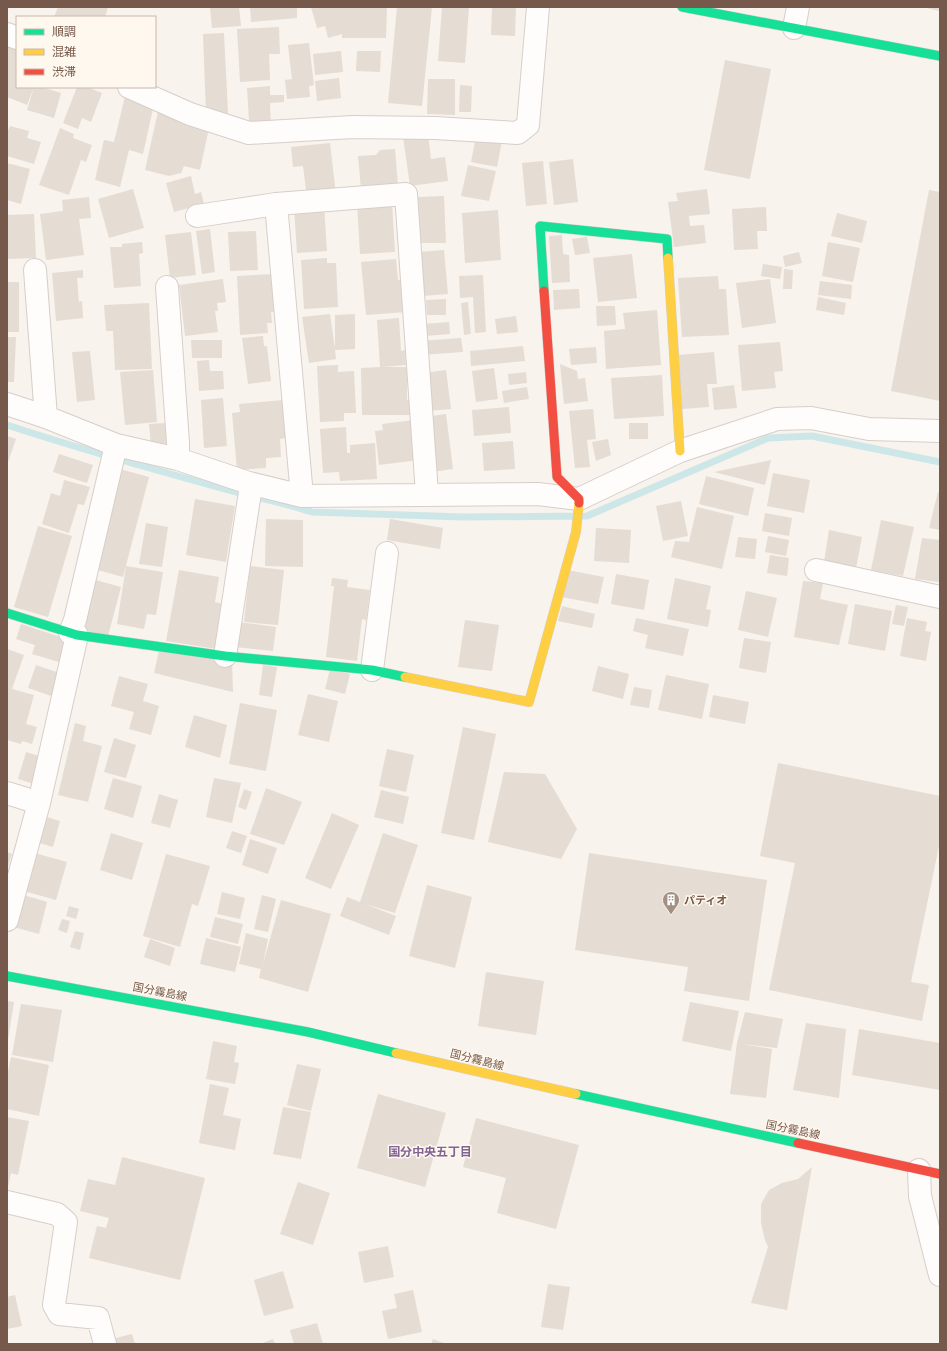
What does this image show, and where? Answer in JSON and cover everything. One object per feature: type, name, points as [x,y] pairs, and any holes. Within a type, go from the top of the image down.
[{"type":"street","points":[[131,88],[190,114],[249,133],[353,127],[435,128],[518,133],[528,125],[538,7]]},
{"type":"street","points":[[682,7],[796,17],[940,56]]},
{"type":"street","points":[[198,216],[276,204],[406,194],[427,494]]},
{"type":"street","points":[[276,204],[302,496]]},
{"type":"street","points":[[7,613],[74,634],[225,656],[372,670],[529,702],[577,528],[579,505],[557,477],[540,226],[667,239],[680,451]]},
{"type":"street","points":[[35,270],[46,417]]},
{"type":"street","points":[[167,287],[178,459]]},
{"type":"street","points":[[7,404],[46,417],[113,455],[178,459],[249,495],[538,494],[579,505],[680,451],[777,419],[811,418],[869,429],[940,431]]},
{"type":"street","points":[[7,920],[39,803],[74,634],[75,620],[113,455]]},
{"type":"street","points":[[225,656],[249,495]]},
{"type":"street","points":[[372,670],[387,553]]},
{"type":"street","points":[[816,570],[940,597]]},
{"type":"street","points":[[7,793],[39,803]]},
{"type":"street","name":"国分霧島線","points":[[7,976],[308,1032],[505,1079],[930,1172]]},
{"type":"street","points":[[930,1172],[920,1196],[940,1276]]},
{"type":"street","points":[[7,1202],[57,1214],[66,1222],[54,1305],[59,1314],[98,1318],[105,1344]]},
{"type":"building","points":[[58,7],[108,7],[105,16],[54,16]]},
{"type":"building","points":[[210,7],[239,7],[241,26],[212,28]]},
{"type":"building","points":[[250,7],[297,7],[297,18],[251,22]]},
{"type":"building","points":[[311,7],[387,7],[386,38],[342,38],[342,34],[328,38],[325,26],[317,28]]},
{"type":"building","points":[[397,7],[432,7],[422,106],[388,103]]},
{"type":"building","points":[[442,7],[469,7],[465,63],[438,61]]},
{"type":"building","points":[[492,7],[516,7],[515,36],[491,35]]},
{"type":"building","points":[[940,7],[940,11],[926,8]]},
{"type":"building","points":[[279,27],[280,54],[269,54],[270,80],[240,82],[237,29]]},
{"type":"building","points":[[224,33],[228,113],[206,114],[203,34]]},
{"type":"building","points":[[309,43],[314,85],[309,86],[310,97],[287,99],[285,80],[292,79],[288,45]]},
{"type":"building","points":[[7,44],[16,46],[16,88],[34,88],[27,105],[7,97]]},
{"type":"building","points":[[341,51],[343,72],[315,75],[313,54]]},
{"type":"building","points":[[357,51],[381,51],[380,72],[356,71]]},
{"type":"building","points":[[725,60],[771,69],[750,179],[704,170]]},
{"type":"building","points":[[339,78],[341,98],[317,101],[315,81]]},
{"type":"building","points":[[428,79],[455,79],[455,115],[427,114]]},
{"type":"building","points":[[460,85],[472,86],[471,112],[459,112]]},
{"type":"building","points":[[270,86],[270,95],[284,95],[284,102],[270,103],[271,129],[257,130],[256,121],[249,121],[247,88]]},
{"type":"building","points":[[34,88],[45,88],[61,93],[54,118],[27,110]]},
{"type":"building","points":[[77,88],[90,88],[102,93],[91,122],[82,118],[78,129],[63,123]]},
{"type":"building","points":[[126,92],[154,104],[143,154],[129,150],[120,187],[95,180],[104,140],[114,142]]},
{"type":"building","points":[[159,107],[209,128],[200,170],[184,166],[181,173],[169,176],[145,170]]},
{"type":"building","points":[[10,126],[29,131],[27,138],[41,142],[34,164],[7,156],[7,133]]},
{"type":"building","points":[[60,128],[74,134],[73,138],[92,145],[86,162],[81,160],[69,195],[39,185]]},
{"type":"building","points":[[428,134],[431,159],[445,157],[448,181],[410,186],[403,137]]},
{"type":"building","points":[[476,136],[502,141],[497,167],[471,162]]},
{"type":"building","points":[[330,143],[336,195],[307,198],[303,166],[293,167],[291,147]]},
{"type":"building","points":[[395,149],[398,186],[361,189],[358,156],[376,155],[380,150]]},
{"type":"building","points":[[573,159],[578,202],[554,205],[549,162]]},
{"type":"building","points":[[543,161],[547,204],[526,206],[522,163]]},
{"type":"building","points":[[7,163],[30,169],[21,204],[7,200]]},
{"type":"building","points":[[468,165],[496,171],[489,201],[461,196]]},
{"type":"building","points":[[191,176],[195,194],[201,192],[204,204],[174,212],[166,183]]},
{"type":"building","points":[[133,189],[144,228],[109,238],[98,199]]},
{"type":"building","points":[[707,189],[710,214],[689,216],[690,226],[704,225],[706,243],[674,247],[668,202],[678,201],[676,193]]},
{"type":"building","points":[[929,190],[940,192],[940,401],[891,391]]},
{"type":"building","points":[[444,196],[446,243],[420,243],[418,197]]},
{"type":"building","points":[[89,197],[91,218],[79,219],[84,255],[46,260],[40,214],[63,211],[62,200]]},
{"type":"building","points":[[392,202],[395,252],[360,254],[357,204]]},
{"type":"building","points":[[324,206],[327,251],[297,253],[294,208]]},
{"type":"building","points":[[766,207],[767,231],[757,231],[758,249],[734,250],[732,209]]},
{"type":"building","points":[[498,210],[501,260],[465,263],[462,213]]},
{"type":"building","points":[[837,213],[867,221],[862,243],[831,236]]},
{"type":"building","points":[[34,214],[36,258],[7,259],[7,215]]},
{"type":"building","points":[[210,229],[215,272],[202,274],[196,231]]},
{"type":"building","points":[[256,231],[258,270],[230,271],[228,232]]},
{"type":"building","points":[[191,232],[196,275],[170,278],[165,235]]},
{"type":"building","points":[[562,235],[563,254],[569,255],[570,282],[552,283],[549,236]]},
{"type":"building","points":[[587,237],[590,253],[575,255],[572,239]]},
{"type":"building","points":[[142,242],[143,253],[139,254],[141,286],[114,288],[110,247],[122,247],[122,244]]},
{"type":"building","points":[[828,242],[860,248],[853,282],[822,276]]},
{"type":"building","points":[[444,250],[448,294],[422,296],[418,252]]},
{"type":"building","points":[[799,252],[802,263],[785,267],[783,256]]},
{"type":"building","points":[[632,254],[637,298],[598,302],[593,258]]},
{"type":"building","points":[[327,258],[327,263],[336,263],[338,307],[304,309],[301,260]]},
{"type":"building","points":[[396,259],[398,280],[404,279],[407,312],[366,315],[361,262]]},
{"type":"building","points":[[763,264],[782,267],[780,279],[761,276]]},
{"type":"building","points":[[784,269],[793,270],[792,289],[783,289]]},
{"type":"building","points":[[83,270],[83,278],[77,278],[79,302],[82,301],[83,318],[56,321],[52,273]]},
{"type":"building","points":[[275,274],[277,312],[271,312],[272,323],[267,323],[268,333],[240,335],[237,276]]},
{"type":"building","points":[[483,275],[486,332],[475,333],[473,297],[460,298],[459,276]]},
{"type":"building","points":[[718,276],[719,289],[726,289],[729,335],[682,337],[678,278]]},
{"type":"building","points":[[223,279],[226,302],[217,303],[218,311],[215,311],[218,332],[185,336],[179,285]]},
{"type":"building","points":[[770,279],[776,323],[742,328],[736,283]]},
{"type":"building","points":[[820,281],[852,285],[851,299],[818,295]]},
{"type":"building","points":[[7,282],[19,282],[19,332],[7,332]]},
{"type":"building","points":[[579,289],[580,308],[554,310],[553,290]]},
{"type":"building","points":[[818,297],[846,303],[844,315],[816,310]]},
{"type":"building","points":[[446,299],[446,315],[427,315],[426,300]]},
{"type":"building","points":[[468,302],[471,334],[464,335],[461,303]]},
{"type":"building","points":[[149,303],[152,369],[115,370],[113,331],[106,331],[104,305]]},
{"type":"building","points":[[596,306],[615,306],[616,325],[597,326]]},
{"type":"building","points":[[657,310],[661,365],[606,369],[604,331],[625,329],[623,313]]},
{"type":"building","points":[[330,314],[335,349],[335,315],[355,314],[355,349],[335,350],[336,359],[309,363],[302,317]]},
{"type":"building","points":[[516,316],[518,332],[497,334],[495,319]]},
{"type":"building","points":[[399,318],[401,351],[405,350],[406,365],[382,367],[407,367],[407,400],[415,399],[415,415],[362,415],[361,368],[380,367],[377,320]]},
{"type":"building","points":[[449,322],[450,334],[425,336],[424,324]]},
{"type":"building","points":[[263,336],[264,346],[267,346],[271,381],[248,384],[242,338]]},
{"type":"building","points":[[7,337],[16,337],[14,382],[7,382]]},
{"type":"building","points":[[461,338],[463,352],[421,355],[420,341]]},
{"type":"building","points":[[191,340],[222,340],[222,358],[192,358]]},
{"type":"building","points":[[780,342],[783,371],[774,372],[776,388],[742,391],[738,345]]},
{"type":"building","points":[[523,346],[525,361],[471,366],[470,351]]},
{"type":"building","points":[[596,347],[597,363],[571,365],[569,349]]},
{"type":"building","points":[[90,351],[95,400],[77,402],[72,352]]},
{"type":"building","points":[[714,352],[717,384],[707,384],[709,407],[682,409],[678,355]]},
{"type":"building","points":[[209,360],[210,371],[223,371],[224,389],[199,391],[197,361]]},
{"type":"building","points":[[560,364],[577,371],[578,379],[585,378],[588,401],[564,404]]},
{"type":"building","points":[[338,365],[338,372],[354,371],[356,413],[344,413],[344,421],[320,422],[317,366]]},
{"type":"building","points":[[494,368],[498,399],[476,402],[472,371]]},
{"type":"building","points":[[153,370],[157,422],[125,425],[120,372]]},
{"type":"building","points":[[446,370],[451,409],[428,411],[424,373]]},
{"type":"building","points":[[526,372],[527,383],[509,385],[508,374]]},
{"type":"building","points":[[662,375],[664,416],[614,419],[611,378]]},
{"type":"building","points":[[734,385],[737,408],[714,410],[712,388]]},
{"type":"building","points":[[527,387],[529,399],[504,403],[502,391]]},
{"type":"building","points":[[223,398],[227,446],[204,448],[201,400]]},
{"type":"building","points":[[283,400],[287,438],[280,439],[281,457],[266,458],[266,468],[237,470],[232,413],[240,412],[239,404]]},
{"type":"building","points":[[509,407],[511,433],[474,436],[472,410]]},
{"type":"building","points":[[593,409],[596,439],[587,440],[590,467],[575,468],[569,411]]},
{"type":"building","points":[[446,414],[453,469],[432,472],[425,417]]},
{"type":"building","points":[[414,420],[419,460],[379,465],[375,431],[383,430],[382,424]]},
{"type":"building","points":[[167,423],[169,443],[151,445],[149,424]]},
{"type":"building","points":[[629,423],[648,423],[648,439],[629,439]]},
{"type":"building","points":[[346,427],[347,453],[350,453],[350,445],[375,443],[377,479],[340,481],[339,472],[323,473],[320,429]]},
{"type":"building","points":[[7,436],[16,439],[7,465]]},
{"type":"building","points":[[608,439],[611,455],[596,461],[592,442]]},
{"type":"building","points":[[513,441],[515,469],[484,471],[482,443]]},
{"type":"building","points":[[59,454],[93,465],[87,483],[53,472]]},
{"type":"building","points":[[771,460],[765,485],[714,472]]},
{"type":"building","points":[[120,469],[149,477],[123,577],[94,569]]},
{"type":"building","points":[[773,473],[810,480],[804,513],[767,506]]},
{"type":"building","points":[[706,476],[754,488],[748,516],[699,504]]},
{"type":"building","points":[[64,480],[90,487],[84,505],[78,504],[69,533],[42,524],[51,493],[60,496]]},
{"type":"building","points":[[938,492],[940,492],[940,530],[929,528]]},
{"type":"building","points":[[195,499],[235,506],[226,562],[186,555]]},
{"type":"building","points":[[681,501],[688,536],[663,541],[656,506]]},
{"type":"building","points":[[697,507],[734,516],[722,569],[671,557],[675,541],[689,542]]},
{"type":"building","points":[[765,513],[792,518],[789,536],[762,531]]},
{"type":"building","points":[[266,519],[303,520],[303,567],[265,566]]},
{"type":"building","points":[[390,519],[443,528],[440,549],[387,540]]},
{"type":"building","points":[[881,520],[914,527],[903,576],[871,570]]},
{"type":"building","points":[[146,523],[168,527],[162,567],[139,564]]},
{"type":"building","points":[[38,526],[72,536],[48,617],[14,607]]},
{"type":"building","points":[[596,528],[631,530],[629,563],[594,561]]},
{"type":"building","points":[[829,530],[862,537],[856,568],[824,562]]},
{"type":"building","points":[[768,536],[789,540],[786,556],[765,552]]},
{"type":"building","points":[[738,537],[757,539],[755,559],[735,557]]},
{"type":"building","points":[[922,538],[940,540],[940,582],[915,579]]},
{"type":"building","points":[[770,555],[789,558],[787,576],[767,573]]},
{"type":"building","points":[[126,566],[163,572],[156,615],[147,614],[144,629],[117,624]]},
{"type":"building","points":[[250,566],[284,570],[278,625],[244,622]]},
{"type":"building","points":[[179,570],[219,577],[215,602],[229,606],[223,650],[166,641]]},
{"type":"building","points":[[567,570],[604,577],[598,604],[562,597]]},
{"type":"building","points":[[616,574],[649,580],[644,610],[611,604]]},
{"type":"building","points":[[332,578],[348,580],[347,587],[370,590],[366,620],[362,619],[357,661],[326,657],[334,586],[331,586]]},
{"type":"building","points":[[675,578],[711,586],[706,609],[711,610],[708,627],[667,619]]},
{"type":"building","points":[[92,579],[121,587],[108,636],[79,629]]},
{"type":"building","points":[[803,581],[823,583],[820,599],[848,605],[839,645],[794,637]]},
{"type":"building","points":[[746,591],[777,598],[768,637],[738,630]]},
{"type":"building","points":[[855,604],[892,611],[885,651],[848,644]]},
{"type":"building","points":[[896,605],[908,607],[904,626],[892,624]]},
{"type":"building","points":[[562,606],[595,614],[592,628],[558,621]]},
{"type":"building","points":[[636,618],[689,629],[683,656],[645,648],[648,635],[633,631]]},
{"type":"building","points":[[907,618],[927,622],[925,631],[931,632],[926,661],[900,656]]},
{"type":"building","points":[[465,620],[499,625],[492,671],[458,667]]},
{"type":"building","points":[[238,622],[276,627],[273,651],[235,647]]},
{"type":"building","points":[[21,624],[76,642],[69,665],[32,654],[35,645],[16,639]]},
{"type":"building","points":[[744,638],[771,642],[766,673],[739,668]]},
{"type":"building","points":[[7,649],[24,655],[12,689],[34,695],[26,724],[37,727],[32,744],[22,741],[21,744],[7,740]]},
{"type":"building","points":[[159,651],[232,662],[233,692],[154,673]]},
{"type":"building","points":[[36,665],[71,677],[63,700],[28,688]]},
{"type":"building","points":[[263,665],[277,667],[272,697],[259,695]]},
{"type":"building","points":[[598,666],[629,674],[623,699],[592,691]]},
{"type":"building","points":[[330,669],[350,674],[345,694],[325,689]]},
{"type":"building","points":[[666,675],[709,684],[702,719],[658,710]]},
{"type":"building","points":[[119,676],[148,684],[143,701],[159,706],[151,735],[129,729],[134,712],[111,706]]},
{"type":"building","points":[[634,687],[652,690],[649,708],[630,705]]},
{"type":"building","points":[[308,694],[338,701],[329,742],[298,735]]},
{"type":"building","points":[[713,695],[749,702],[745,724],[709,717]]},
{"type":"building","points":[[240,703],[277,710],[266,771],[229,764]]},
{"type":"building","points":[[194,715],[227,725],[220,758],[185,747]]},
{"type":"building","points":[[75,723],[86,726],[83,741],[102,746],[88,802],[58,795]]},
{"type":"building","points":[[463,727],[496,734],[474,840],[441,833]]},
{"type":"building","points":[[114,738],[136,745],[126,778],[104,772]]},
{"type":"building","points":[[387,749],[414,755],[406,792],[379,786]]},
{"type":"building","points":[[26,752],[42,757],[34,784],[18,779]]},
{"type":"building","points":[[778,763],[940,796],[940,841],[911,982],[929,985],[922,1021],[769,990],[795,863],[760,856]]},
{"type":"building","points":[[504,772],[545,774],[577,829],[561,859],[488,842]]},
{"type":"building","points":[[113,778],[142,786],[133,818],[104,809]]},
{"type":"building","points":[[214,778],[241,783],[232,823],[206,817]]},
{"type":"building","points":[[266,788],[302,802],[284,845],[250,834]]},
{"type":"building","points":[[244,789],[252,792],[246,810],[238,807]]},
{"type":"building","points":[[381,790],[409,797],[403,824],[374,817]]},
{"type":"building","points":[[159,794],[178,800],[170,828],[151,823]]},
{"type":"building","points":[[332,813],[359,825],[331,889],[305,878]]},
{"type":"building","points":[[40,815],[60,821],[53,847],[33,841]]},
{"type":"building","points":[[232,831],[247,836],[241,853],[226,848]]},
{"type":"building","points":[[111,833],[143,843],[132,880],[100,870]]},
{"type":"building","points":[[383,833],[418,845],[395,913],[365,904],[396,916],[389,935],[340,916],[347,897],[360,902]]},
{"type":"building","points":[[250,839],[277,848],[268,874],[242,865]]},
{"type":"building","points":[[7,852],[12,854],[7,869]]},
{"type":"building","points":[[31,852],[67,862],[56,900],[20,890]]},
{"type":"building","name":"パティオ","points":[[589,853],[767,880],[749,1001],[684,991],[688,967],[575,950]]},
{"type":"building","points":[[166,854],[210,866],[198,906],[192,904],[180,947],[143,936]]},
{"type":"building","points":[[427,885],[472,897],[455,968],[409,956]]},
{"type":"building","points":[[222,892],[245,898],[240,919],[217,914]]},
{"type":"building","points":[[20,894],[47,902],[39,934],[10,926]]},
{"type":"building","points":[[262,895],[276,899],[268,932],[254,929]]},
{"type":"building","points":[[281,900],[331,914],[308,992],[259,978],[261,969],[239,964],[246,933],[268,939],[263,964]]},
{"type":"building","points":[[69,906],[79,909],[76,919],[66,916]]},
{"type":"building","points":[[215,917],[243,924],[238,944],[210,937]]},
{"type":"building","points":[[62,919],[70,921],[67,933],[58,930]]},
{"type":"building","points":[[75,931],[84,933],[80,950],[70,947]]},
{"type":"building","points":[[206,938],[241,947],[235,972],[200,964]]},
{"type":"building","points":[[150,939],[175,948],[170,966],[144,957]]},
{"type":"building","points":[[486,972],[544,981],[536,1035],[478,1026]]},
{"type":"building","points":[[7,1001],[14,1002],[8,1040],[7,1040]]},
{"type":"building","points":[[690,1002],[739,1011],[731,1051],[682,1041]]},
{"type":"building","points":[[21,1004],[62,1010],[53,1062],[12,1055]]},
{"type":"building","points":[[745,1012],[783,1019],[777,1048],[742,1044],[772,1049],[766,1098],[730,1094],[737,1043]]},
{"type":"building","points":[[806,1023],[846,1029],[839,1098],[793,1090]]},
{"type":"building","points":[[859,1029],[940,1043],[940,1090],[852,1075]]},
{"type":"building","points":[[213,1041],[237,1046],[234,1062],[239,1063],[235,1084],[206,1079]]},
{"type":"building","points":[[11,1057],[49,1065],[39,1116],[7,1109],[7,1076]]},
{"type":"building","points":[[297,1064],[321,1069],[311,1111],[287,1105]]},
{"type":"building","points":[[210,1084],[229,1088],[223,1115],[241,1119],[235,1150],[199,1143]]},
{"type":"building","points":[[378,1094],[446,1113],[425,1187],[357,1168]]},
{"type":"building","points":[[283,1107],[311,1112],[301,1159],[273,1154]]},
{"type":"building","points":[[7,1117],[29,1121],[18,1175],[11,1173],[8,1187]]},
{"type":"building","points":[[476,1118],[579,1145],[556,1229],[497,1213],[506,1178],[463,1167]]},
{"type":"building","points":[[122,1157],[205,1178],[180,1280],[89,1258],[97,1226],[106,1228],[109,1218],[80,1211],[88,1179],[115,1185]]},
{"type":"building","points":[[812,1167],[787,1310],[751,1303],[768,1247],[761,1223],[761,1204],[769,1190],[782,1183],[798,1179]]},
{"type":"building","points":[[298,1182],[330,1193],[313,1245],[280,1234]]},
{"type":"building","points":[[388,1246],[394,1277],[364,1283],[358,1252]]},
{"type":"building","points":[[283,1271],[294,1308],[264,1316],[254,1280]]},
{"type":"building","points":[[548,1284],[570,1287],[563,1330],[541,1327]]},
{"type":"building","points":[[413,1290],[422,1332],[388,1339],[382,1311],[397,1308],[394,1294]]},
{"type":"building","points":[[15,1295],[22,1326],[7,1329],[7,1297]]},
{"type":"building","points":[[317,1323],[323,1344],[294,1344],[290,1330]]},
{"type":"building","points":[[132,1334],[135,1344],[109,1344],[108,1340]]},
{"type":"building","points":[[273,1339],[275,1344],[260,1344]]},
{"type":"building","points":[[433,1339],[446,1344],[431,1344]]},
{"type":"waterway","points":[[7,425],[145,467],[312,512],[463,517],[587,516],[768,438],[812,436],[940,462]]},
{"type":"traffic: fast","points":[[682,7],[940,56]]},
{"type":"traffic: fast","points":[[544,291],[540,226],[667,239],[668,258]]},
{"type":"traffic: fast","points":[[7,613],[77,635],[225,656],[372,670],[405,677]]},
{"type":"traffic: fast","points":[[7,976],[308,1032],[396,1053]]},
{"type":"traffic: fast","points":[[576,1094],[798,1143]]},
{"type":"traffic: slow","points":[[668,258],[680,451]]},
{"type":"traffic: slow","points":[[405,677],[529,702],[576,532],[579,503]]},
{"type":"traffic: slow","points":[[396,1053],[576,1094]]},
{"type":"traffic: jam","points":[[544,291],[557,477],[579,499],[579,503]]},
{"type":"traffic: jam","points":[[798,1143],[940,1174]]},
{"type":"place","name":"パティオ","points":[[671,915]]},
{"type":"district","name":"国分中央五丁目","points":[[430,1152]]}]
